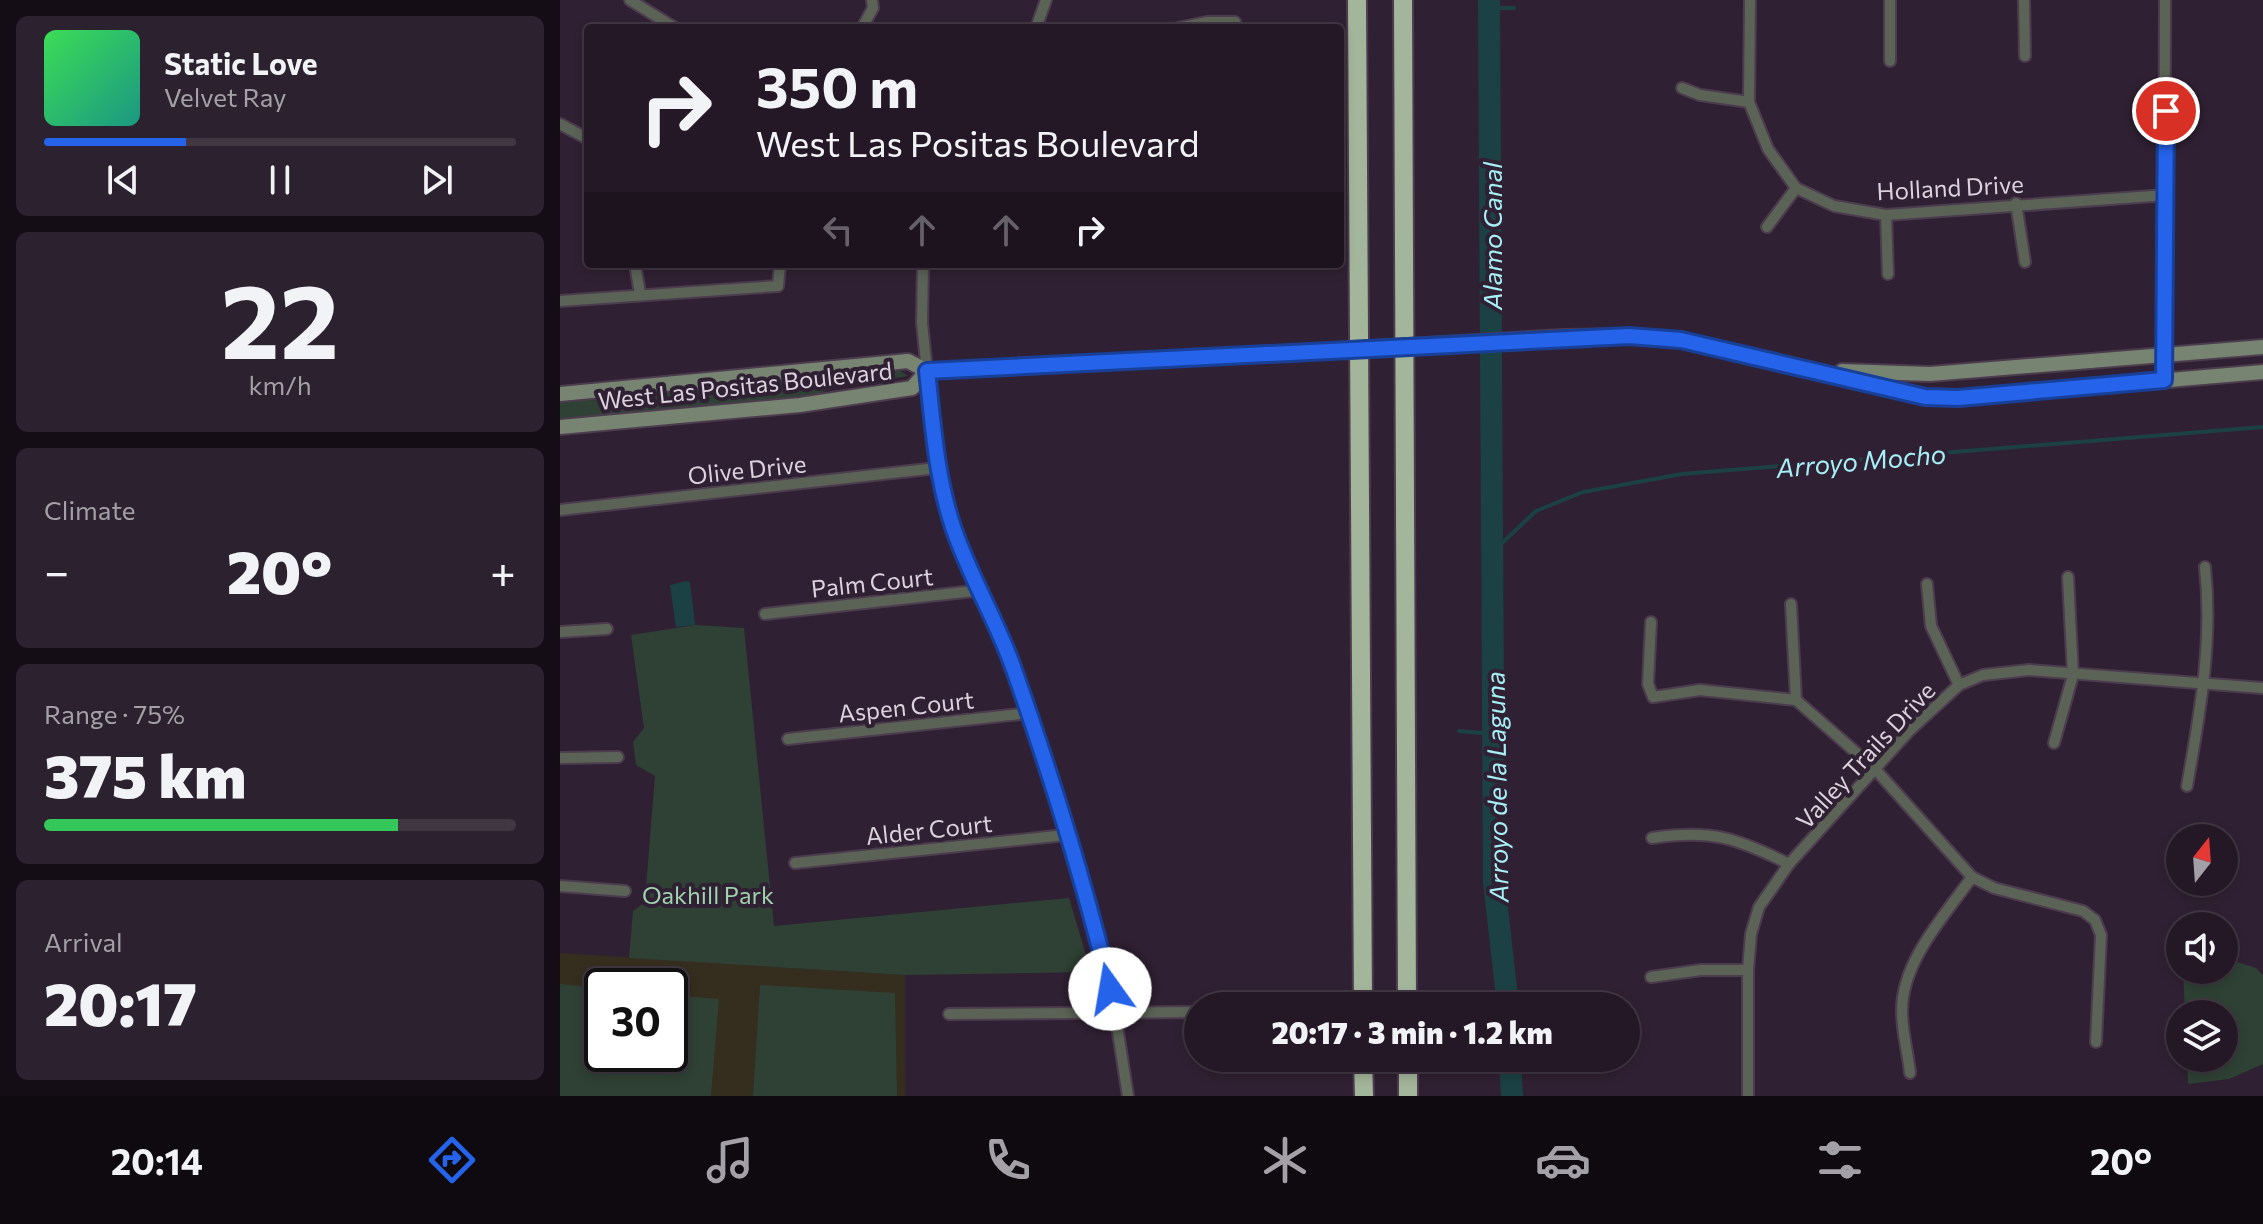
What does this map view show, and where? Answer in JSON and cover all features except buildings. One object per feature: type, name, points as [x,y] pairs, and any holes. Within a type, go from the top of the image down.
[{"type":"highway","points":[[1357,0],[1363,992]]},
{"type":"highway","points":[[1403,0],[1407,992]]},
{"type":"highway","points":[[1363,1072],[1364,1096]]},
{"type":"highway","points":[[1408,1072],[1408,1096]]},
{"type":"main road","name":"West Las Positas Boulevard","points":[[560,394],[908,361],[927,371],[1629,336],[1681,340],[1925,397],[1958,398],[2263,372]]},
{"type":"main road","name":"West Las Positas Boulevard","points":[[1817,371],[1930,374],[2263,347]]},
{"type":"main road","name":"West Las Positas Boulevard","points":[[560,427],[800,405],[912,388],[927,371]]},
{"type":"street","points":[[630,0],[669,24]]},
{"type":"street","points":[[1037,24],[1046,0]]},
{"type":"street","name":"Holland Drive","points":[[1750,0],[1749,102],[1768,149],[1796,188],[1834,206],[1886,215],[2016,203],[2167,195]]},
{"type":"street","points":[[1890,0],[1890,61]]},
{"type":"street","points":[[2024,0],[2025,56]]},
{"type":"street","points":[[2164,380],[2167,195],[2165,0]]},
{"type":"street","points":[[864,24],[872,4]]},
{"type":"street","points":[[1203,24],[1222,21],[1235,24]]},
{"type":"street","points":[[1682,88],[1700,95],[1749,102]]},
{"type":"street","points":[[560,124],[584,137]]},
{"type":"street","points":[[1767,227],[1796,188]]},
{"type":"street","points":[[2016,203],[2025,262]]},
{"type":"street","points":[[1886,215],[1888,274]]},
{"type":"street","points":[[636,268],[640,294]]},
{"type":"street","points":[[560,301],[778,286],[780,268]]},
{"type":"street","points":[[923,268],[922,323],[937,468],[953,527],[983,590],[1029,713],[1115,1013],[1128,1096]]},
{"type":"street","name":"Olive Drive","points":[[560,510],[937,468]]},
{"type":"street","points":[[2187,786],[2205,683],[2208,597],[2205,567]]},
{"type":"street","points":[[2054,743],[2073,675],[2068,577]]},
{"type":"street","points":[[1927,584],[1931,626],[1959,685]]},
{"type":"street","name":"Palm Court","points":[[765,614],[983,590]]},
{"type":"street","points":[[1791,604],[1796,700]]},
{"type":"street","points":[[1651,622],[1648,684],[1653,697],[1700,690],[1796,700],[1875,769],[1972,877],[1994,888],[2083,911],[2095,920],[2101,935],[2096,1042]]},
{"type":"street","points":[[560,632],[607,629]]},
{"type":"street","name":"Valley Trails Drive","points":[[1748,1096],[1748,970],[1751,934],[1759,907],[1789,864],[1910,730],[1959,685],[2003,671],[2263,688]]},
{"type":"street","name":"Aspen Court","points":[[788,739],[1029,713]]},
{"type":"street","points":[[560,758],[618,757]]},
{"type":"street","points":[[1652,838],[1678,834],[1731,839],[1789,864]]},
{"type":"street","name":"Alder Court","points":[[795,863],[1066,835]]},
{"type":"street","points":[[1910,1073],[1901,1010],[1909,976],[1928,939],[1972,877]]},
{"type":"street","points":[[560,886],[625,891]]},
{"type":"street","points":[[1651,977],[1701,970],[1748,970]]},
{"type":"street","points":[[949,1014],[1184,1012]]},
{"type":"shaded area","points":[[690,582],[695,625],[676,627],[670,585]]},
{"type":"shaded area","points":[[560,953],[905,975],[905,1096],[560,1096]]},
{"type":"green space","points":[[896,368],[908,376],[833,388],[802,400],[560,423],[560,399]]},
{"type":"green space","name":"Oakhill Park","points":[[695,625],[744,628],[774,926],[1069,898],[1091,972],[905,975],[629,958],[633,911],[644,903],[655,776],[636,765],[633,742],[644,728],[631,635]]},
{"type":"green space","points":[[2238,962],[2256,968],[2263,975],[2263,1064],[2229,1079],[2188,1084],[2188,1072],[2238,1072],[2238,1000],[2184,1000],[2184,984],[2238,984]]},
{"type":"green space","points":[[560,984],[584,986],[584,1072],[688,1072],[688,996],[719,999],[711,1096],[560,1096]]},
{"type":"green space","points":[[760,985],[895,993],[897,1096],[753,1096]]},
{"type":"waterway","name":"Alamo Canal","points":[[1489,0],[1494,882],[1506,992]]},
{"type":"waterway","points":[[1490,8],[1514,8]]},
{"type":"waterway","name":"Arroyo Mocho","points":[[1492,567],[1501,544],[1536,511],[1583,492],[1682,474],[2263,427]]},
{"type":"waterway","points":[[1459,731],[1493,734]]},
{"type":"waterway","name":"Arroyo de la Laguna","points":[[1511,1072],[1512,1096]]},
{"type":"route","points":[[1110,989],[1086,897],[1029,713],[983,590],[953,527],[937,468],[927,371],[1629,336],[1681,340],[1925,397],[1958,398],[2164,380],[2166,111]]}]
